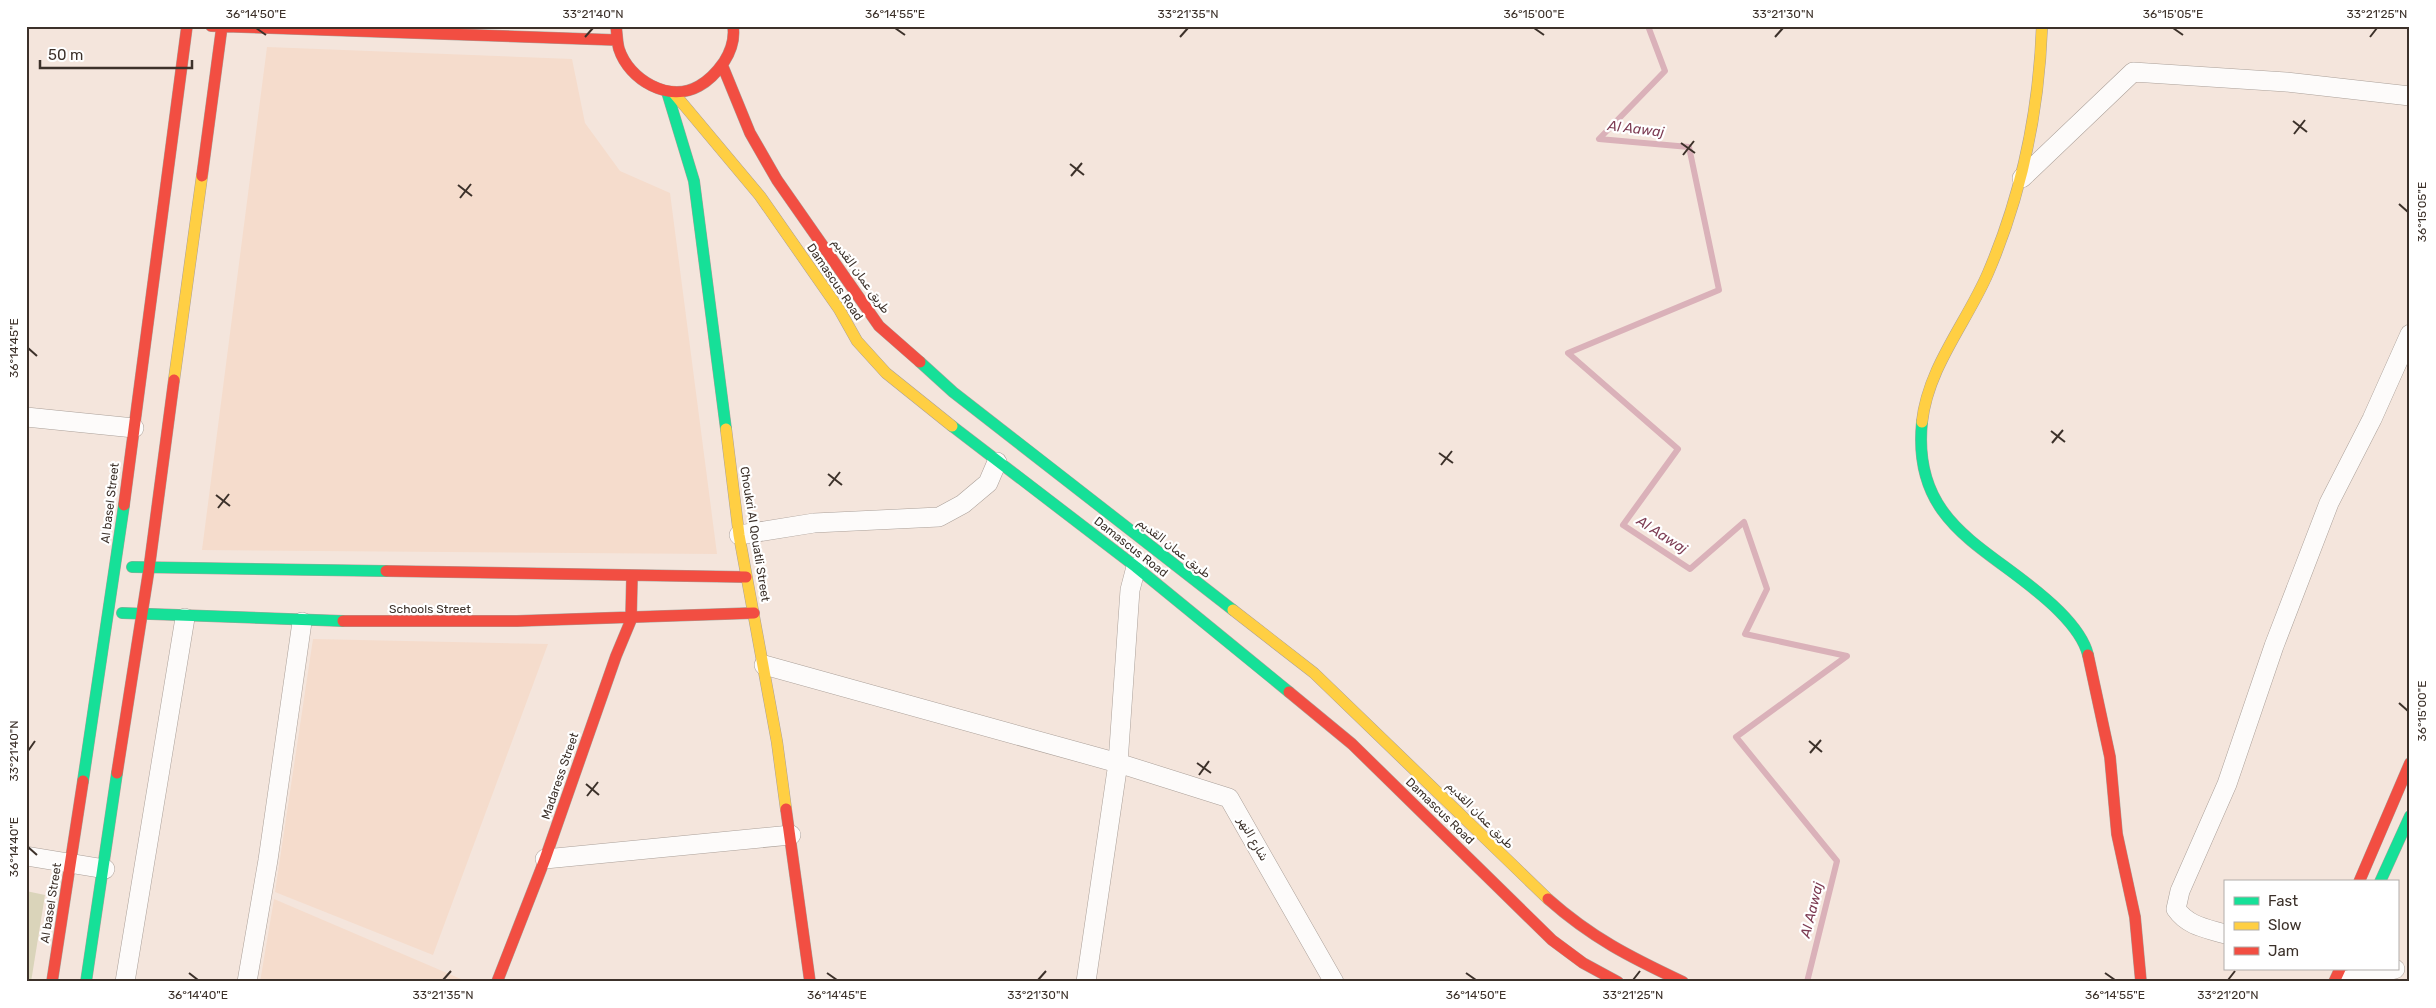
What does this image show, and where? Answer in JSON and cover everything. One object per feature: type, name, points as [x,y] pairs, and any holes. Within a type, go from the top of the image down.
[{"type":"street","name":"Al basel Street","points":[[52,982],[107,612],[116,566],[187,26]]},
{"type":"street","points":[[211,26],[616,40]]},
{"type":"street","points":[[616,26],[616,40],[621,59],[632,74],[648,86],[670,92],[692,89],[701,85],[709,81],[723,67],[731,50],[733,26]]},
{"type":"street","points":[[2042,26],[2041,52],[2022,178],[1988,274],[1943,358],[1924,407],[1920,445],[1925,477],[1937,504],[1956,529],[2044,597],[2073,625],[2088,650],[2110,757],[2117,834],[2135,916],[2141,982]]},
{"type":"street","points":[[86,982],[105,869],[140,614],[149,568],[222,27]]},
{"type":"street","name":"طريق عمان القديم","points":[[723,67],[750,133],[777,180],[880,326],[953,392],[1314,673],[1396,750],[1522,876],[1575,923],[1621,953],[1683,982]]},
{"type":"street","points":[[2022,178],[2133,72],[2286,82],[2410,96]]},
{"type":"street","name":"Damascus Road","points":[[670,92],[760,196],[839,309],[858,341],[886,373],[997,462],[1136,567],[1352,744],[1552,940],[1583,963],[1618,982]]},
{"type":"street","name":"Choukri Al Qouatli Street","points":[[670,92],[694,181],[701,222],[739,535],[764,665],[791,835],[810,982]]},
{"type":"street","points":[[2224,934],[2194,925],[2183,919],[2176,909],[2180,892],[2227,784],[2274,646],[2329,502],[2372,419],[2410,334]]},
{"type":"street","points":[[26,417],[134,428]]},
{"type":"street","points":[[739,535],[814,523],[939,517],[963,504],[988,483],[997,462]]},
{"type":"street","points":[[116,566],[746,577]]},
{"type":"street","points":[[1086,982],[1118,763],[1130,590],[1136,567]]},
{"type":"street","name":"Madaress Street","points":[[497,982],[545,860],[616,656],[631,620],[632,576]]},
{"type":"street","name":"Schools Street","points":[[107,612],[185,618],[302,622],[631,620],[754,613]]},
{"type":"street","points":[[125,982],[185,618]]},
{"type":"street","points":[[247,982],[268,860],[302,622]]},
{"type":"street","name":"شارع النهر","points":[[764,665],[1118,763],[1229,798],[1334,982]]},
{"type":"street","points":[[2360,880],[2410,763]]},
{"type":"street","points":[[2388,811],[2410,807]]},
{"type":"street","points":[[2381,880],[2410,816]]},
{"type":"street","points":[[545,860],[791,835]]},
{"type":"street","points":[[26,856],[105,869]]},
{"type":"street","points":[[2334,982],[2340,970]]},
{"type":"street","points":[[2339,982],[2392,970]]},
{"type":"shaded area","points":[[267,47],[572,59],[585,123],[620,171],[670,193],[717,554],[202,550]]},
{"type":"shaded area","points":[[313,639],[548,644],[433,955],[275,892]]},
{"type":"shaded area","points":[[26,891],[45,895],[31,982],[26,982]]},
{"type":"shaded area","points":[[274,899],[468,982],[260,982]]},
{"type":"waterway","name":"Al Aawaj","points":[[1648,26],[1665,71],[1599,139],[1689,147],[1719,290],[1568,353],[1678,449],[1623,525],[1690,569],[1744,522],[1767,589],[1745,634],[1847,656],[1736,737],[1837,861],[1807,982]]},
{"type":"traffic: fast","points":[[667,92],[694,181],[726,429]]},
{"type":"traffic: fast","points":[[920,362],[953,392],[1233,610]]},
{"type":"traffic: fast","points":[[1922,422],[1922,459],[1930,488],[1944,513],[1985,552],[2035,589],[2059,611],[2080,637],[2088,655]]},
{"type":"traffic: fast","points":[[952,426],[1136,567],[1289,692]]},
{"type":"traffic: fast","points":[[83,781],[124,505]]},
{"type":"traffic: fast","points":[[132,567],[386,571]]},
{"type":"traffic: fast","points":[[122,613],[343,621]]},
{"type":"traffic: fast","points":[[86,982],[117,773]]},
{"type":"traffic: fast","points":[[2381,880],[2410,816]]},
{"type":"traffic: slow","points":[[1922,422],[1932,382],[1949,345],[1988,273],[2010,214],[2019,183],[2032,121],[2037,89],[2042,26]]},
{"type":"traffic: slow","points":[[673,92],[760,196],[839,309],[857,341],[886,373],[952,426]]},
{"type":"traffic: slow","points":[[174,380],[202,176]]},
{"type":"traffic: slow","points":[[726,429],[739,535],[777,742],[786,809]]},
{"type":"traffic: slow","points":[[1233,610],[1314,673],[1548,899]]},
{"type":"traffic: jam","points":[[124,505],[187,26]]},
{"type":"traffic: jam","points":[[211,26],[616,40]]},
{"type":"traffic: jam","points":[[202,176],[222,26]]},
{"type":"traffic: jam","points":[[616,26],[619,49],[624,60],[632,70],[641,79],[652,85],[663,90],[675,92],[687,91],[699,86],[716,72],[724,62],[730,49],[733,40],[733,26]]},
{"type":"traffic: jam","points":[[723,67],[750,133],[777,180],[879,326],[920,362]]},
{"type":"traffic: jam","points":[[117,773],[149,569],[174,380]]},
{"type":"traffic: jam","points":[[386,571],[746,577]]},
{"type":"traffic: jam","points":[[497,982],[545,859],[616,656],[631,620],[632,576]]},
{"type":"traffic: jam","points":[[343,621],[517,621],[754,613]]},
{"type":"traffic: jam","points":[[2088,655],[2110,757],[2117,834],[2135,917],[2141,982]]},
{"type":"traffic: jam","points":[[1289,692],[1352,744],[1552,940],[1583,963],[1618,982]]},
{"type":"traffic: jam","points":[[2360,880],[2410,763]]},
{"type":"traffic: jam","points":[[52,982],[83,781]]},
{"type":"traffic: jam","points":[[786,809],[810,982]]},
{"type":"traffic: jam","points":[[1548,899],[1580,925],[1612,946],[1683,982]]},
{"type":"traffic: jam","points":[[2334,982],[2340,970]]}]
